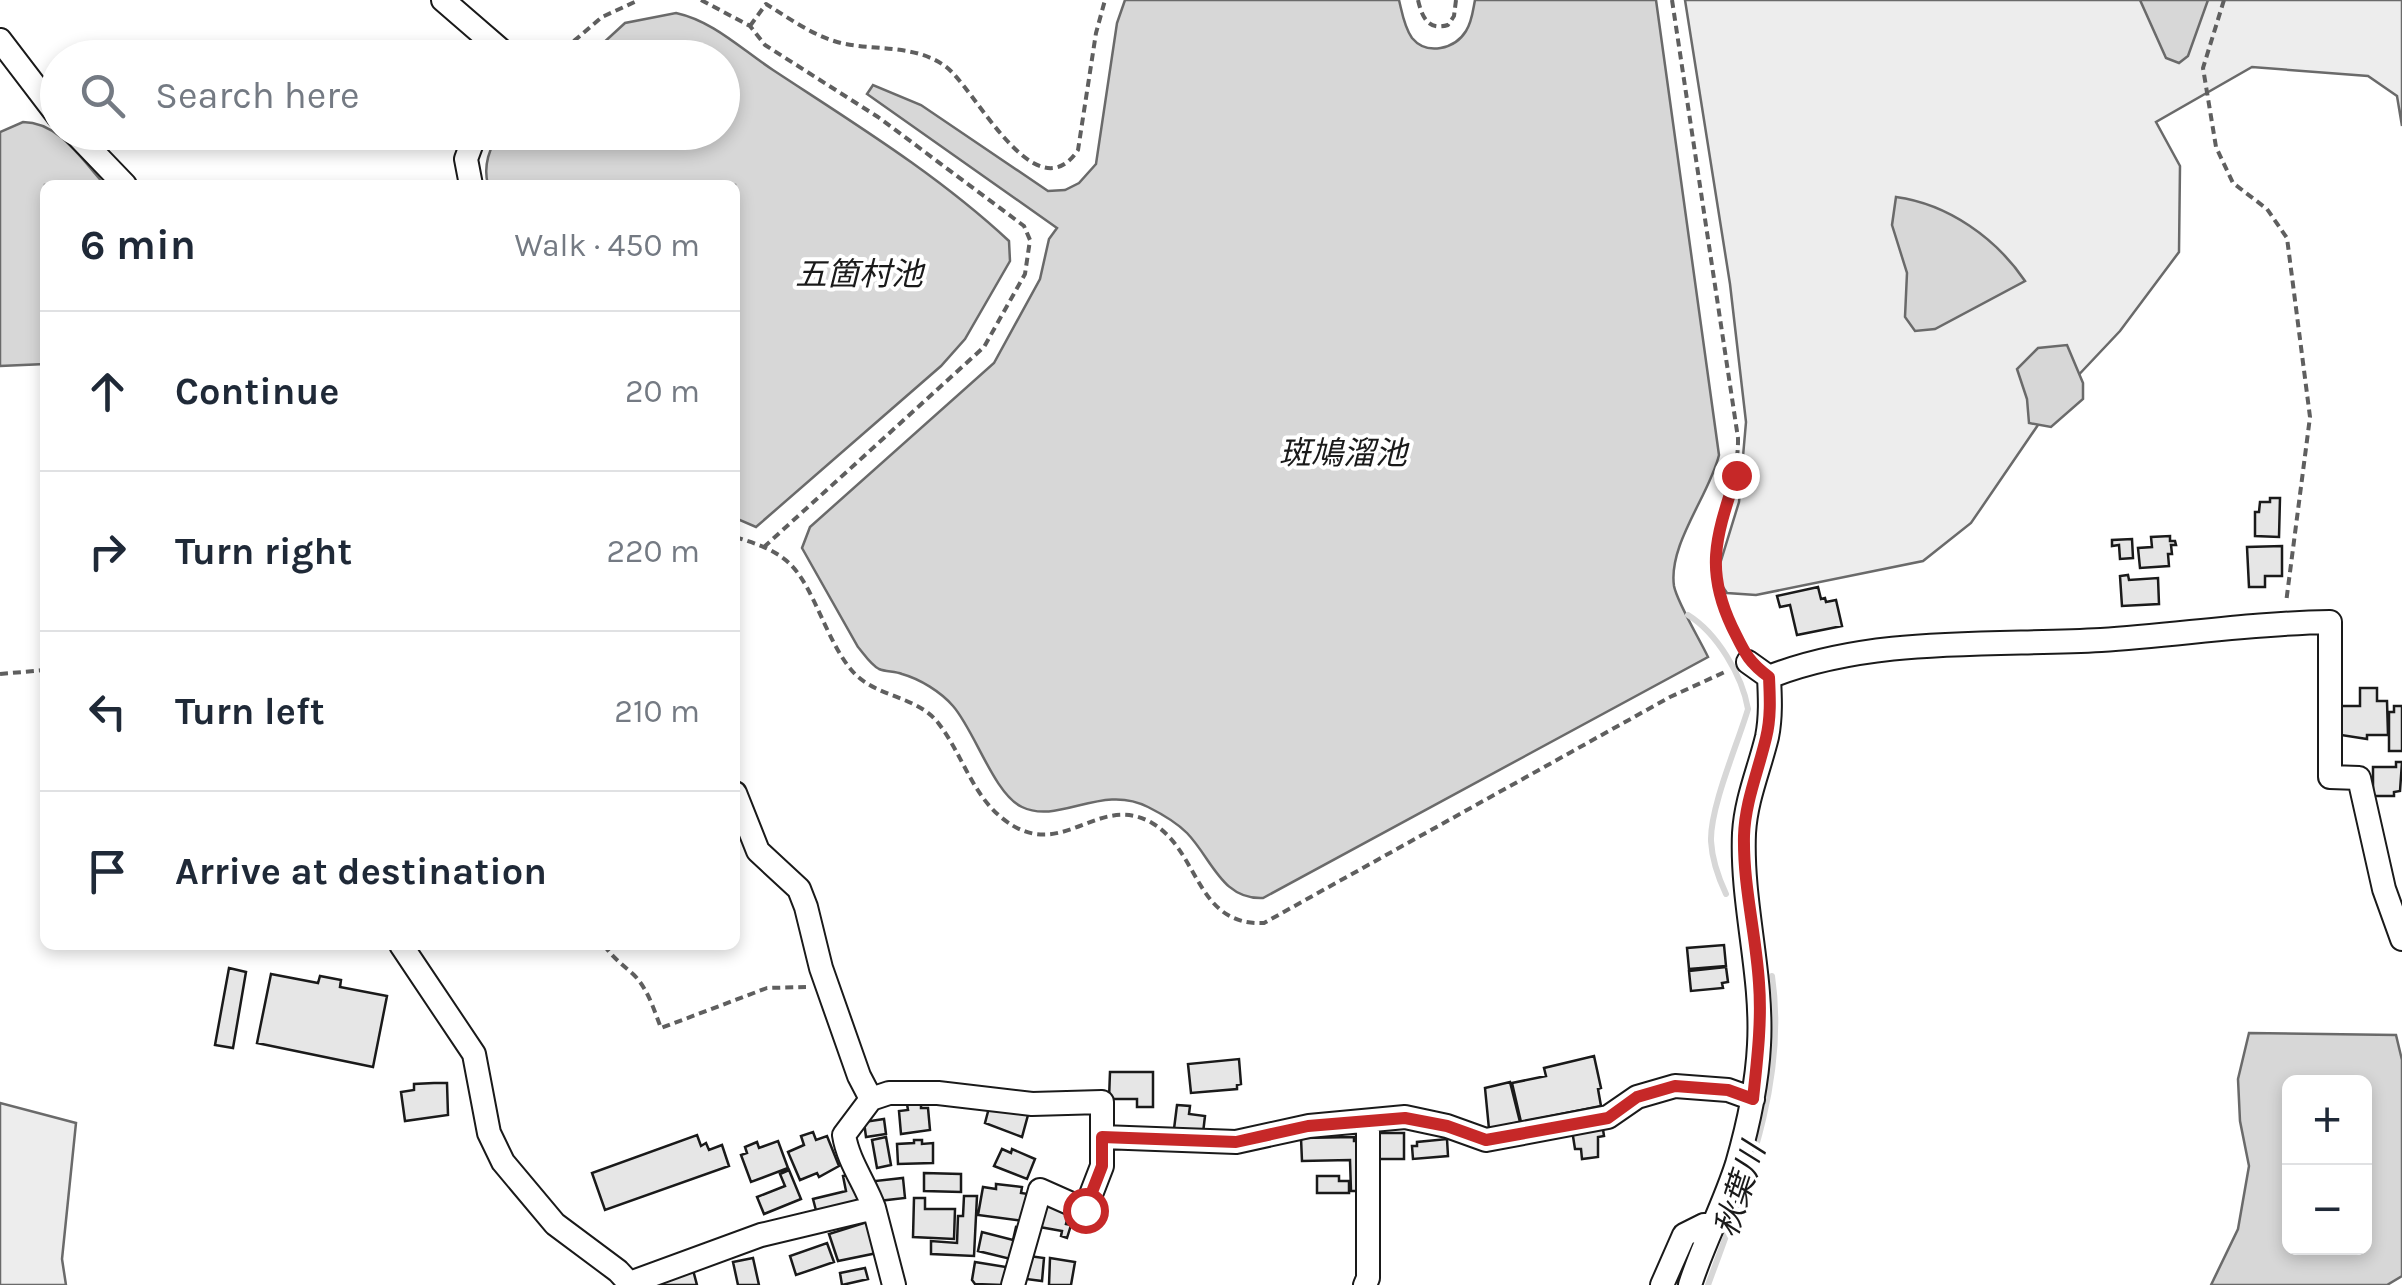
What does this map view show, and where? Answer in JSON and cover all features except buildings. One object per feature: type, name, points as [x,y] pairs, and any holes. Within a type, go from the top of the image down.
[{"type":"street","points":[[443,0],[489,40]]},
{"type":"street","points":[[0,40],[40,95]]},
{"type":"street","points":[[91,150],[120,180]]},
{"type":"street","points":[[469,150],[466,159],[471,180]]},
{"type":"street","points":[[1769,677],[1800,664],[1862,652],[2330,622],[2330,777],[2360,778],[2384,889],[2402,939]]},
{"type":"street","points":[[1748,662],[1769,677]]},
{"type":"street","points":[[1690,1285],[1736,1165],[1753,1099],[1759,1046],[1759,984],[1744,833],[1748,801],[1767,736],[1771,707],[1769,677]]},
{"type":"street","points":[[740,806],[758,851],[798,889],[830,996],[871,1099]]},
{"type":"street","points":[[404,950],[474,1054],[488,1132],[502,1162],[554,1224],[630,1284],[761,1235],[874,1208]]},
{"type":"street","points":[[1102,1137],[1236,1142],[1308,1126],[1405,1118],[1447,1126],[1486,1140],[1608,1118],[1637,1097],[1675,1086],[1728,1090],[1753,1099]]},
{"type":"street","points":[[894,1285],[874,1208],[846,1151],[844,1135],[871,1099],[889,1093],[938,1093],[1032,1104],[1102,1102],[1102,1166],[1085,1210],[1040,1190],[1013,1285]]},
{"type":"street","points":[[1365,1285],[1368,1122]]},
{"type":"street","points":[[1662,1285],[1684,1235],[1704,1225],[1714,1226]]},
{"type":"path","points":[[575,40],[602,17],[638,0]]},
{"type":"path","points":[[701,0],[750,26],[765,45],[878,116],[1024,226],[1030,240],[1024,274],[984,348],[764,547]]},
{"type":"path","points":[[750,26],[766,4],[812,32],[838,42],[904,49],[944,64],[960,78],[1013,150],[1055,168],[1069,163],[1078,150],[1099,15],[1105,0]]},
{"type":"path","points":[[1418,0],[1422,18],[1439,28],[1448,25],[1454,16],[1456,0]]},
{"type":"path","points":[[1672,0],[1738,438],[1736,475],[1715,549],[1716,586],[1748,662]]},
{"type":"path","points":[[2224,0],[2203,68],[2216,147],[2233,183],[2267,209],[2288,238],[2310,417],[2284,622]]},
{"type":"path","points":[[740,538],[764,547],[793,566],[843,660],[858,678],[924,708],[940,724],[989,806],[1005,820],[1024,832],[1046,837],[1109,816],[1149,821],[1169,836],[1214,906],[1248,924],[1264,924],[1670,697],[1723,673]]},
{"type":"path","points":[[0,674],[40,670]]},
{"type":"path","points":[[608,950],[647,993],[660,1028],[767,988],[808,988],[830,996]]},
{"type":"shaded area","points":[[1685,0],[2402,0],[2402,126],[2397,96],[2368,76],[2252,67],[2156,122],[2180,166],[2179,252],[2120,331],[2055,400],[1971,523],[1923,561],[1756,595],[1727,593],[1716,577],[1739,502],[1746,422],[1730,284]]},
{"type":"shaded area","points":[[0,1103],[76,1123],[62,1259],[66,1285],[0,1285]]},
{"type":"water","name":"斑鳩溜池","points":[[1125,0],[1399,0],[1412,38],[1425,47],[1440,48],[1455,42],[1466,31],[1475,0],[1656,0],[1719,455],[1677,553],[1674,586],[1708,657],[1263,898],[1249,897],[1228,885],[1187,833],[1148,807],[1114,799],[1036,811],[1012,800],[948,701],[923,683],[879,669],[858,647],[802,548],[810,527],[994,363],[1040,279],[1049,239],[1057,228],[867,94],[873,85],[921,105],[1048,191],[1065,190],[1079,183],[1096,164],[1117,23]]},
{"type":"water","points":[[2140,0],[2208,0],[2188,56],[2179,63],[2166,58]]},
{"type":"water","name":"五箇村池","points":[[676,13],[731,40],[606,40],[625,23]]},
{"type":"water","name":"五箇村池","points":[[740,47],[895,151],[982,217],[1009,241],[1010,261],[965,339],[941,366],[756,527],[740,520],[740,180],[487,180],[491,150],[740,150]]},
{"type":"water","points":[[23,122],[40,125],[40,150],[74,150],[101,180],[40,180],[40,364],[0,366],[0,132]]},
{"type":"water","points":[[1896,197],[1934,207],[1969,226],[2000,251],[2025,281],[1935,329],[1915,331],[1905,317],[1907,273],[1892,225]]},
{"type":"water","points":[[2067,345],[2083,383],[2083,399],[2051,427],[2029,423],[2027,399],[2017,369],[2038,348]]},
{"type":"water","points":[[2249,1033],[2396,1035],[2402,1060],[2402,1276],[2387,1285],[2211,1285],[2238,1229],[2249,1166],[2240,1121],[2238,1079]]},
{"type":"waterway","name":"秋葉川","points":[[1688,615],[1709,632],[1727,656],[1748,709],[1712,827],[1713,854],[1726,894]]},
{"type":"waterway","name":"秋葉川","points":[[1708,1285],[1760,1134],[1774,1056],[1772,976]]},
{"type":"route","points":[[1085,1210],[1102,1166],[1102,1137],[1236,1142],[1308,1126],[1405,1118],[1447,1126],[1486,1140],[1608,1118],[1637,1097],[1675,1086],[1728,1090],[1753,1099],[1759,1046],[1759,984],[1744,833],[1771,707],[1769,677],[1748,662],[1716,586],[1715,549],[1736,475]]}]
